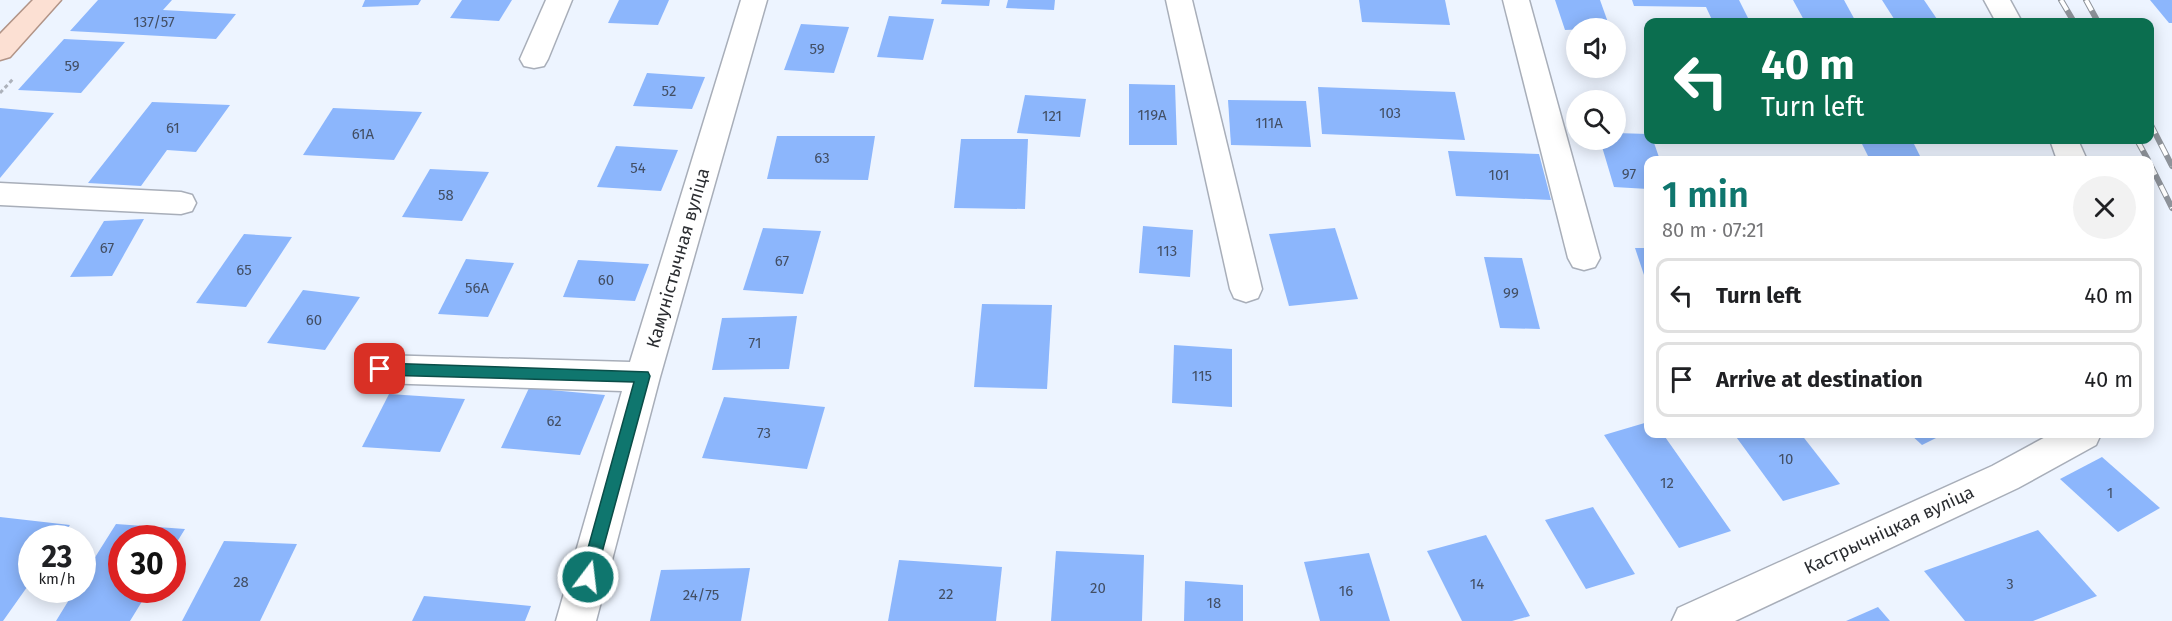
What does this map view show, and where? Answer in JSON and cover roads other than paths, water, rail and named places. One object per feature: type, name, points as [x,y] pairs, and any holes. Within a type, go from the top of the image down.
[{"type":"main road","points":[[0,51],[48,0]]},
{"type":"street","points":[[534,59],[559,0]]},
{"type":"street","name":"Камуністычная вуліца","points":[[576,621],[643,376],[754,0]]},
{"type":"street","points":[[1179,0],[1246,289]]},
{"type":"street","points":[[1516,0],[1584,258]]},
{"type":"street","points":[[1997,0],[2007,18]]},
{"type":"street","points":[[0,194],[181,203]]},
{"type":"street","points":[[380,369],[643,376]]},
{"type":"street","name":"Кастрычніцкая вуліца","points":[[1692,621],[2005,477],[2076,438]]},
{"type":"railway","points":[[2061,0],[2072,18]]},
{"type":"railway","points":[[2086,0],[2096,18]]},
{"type":"railway","points":[[2154,131],[2172,166]]},
{"type":"railway","points":[[2139,144],[2146,156]]},
{"type":"railway","points":[[2154,172],[2172,208]]}]
